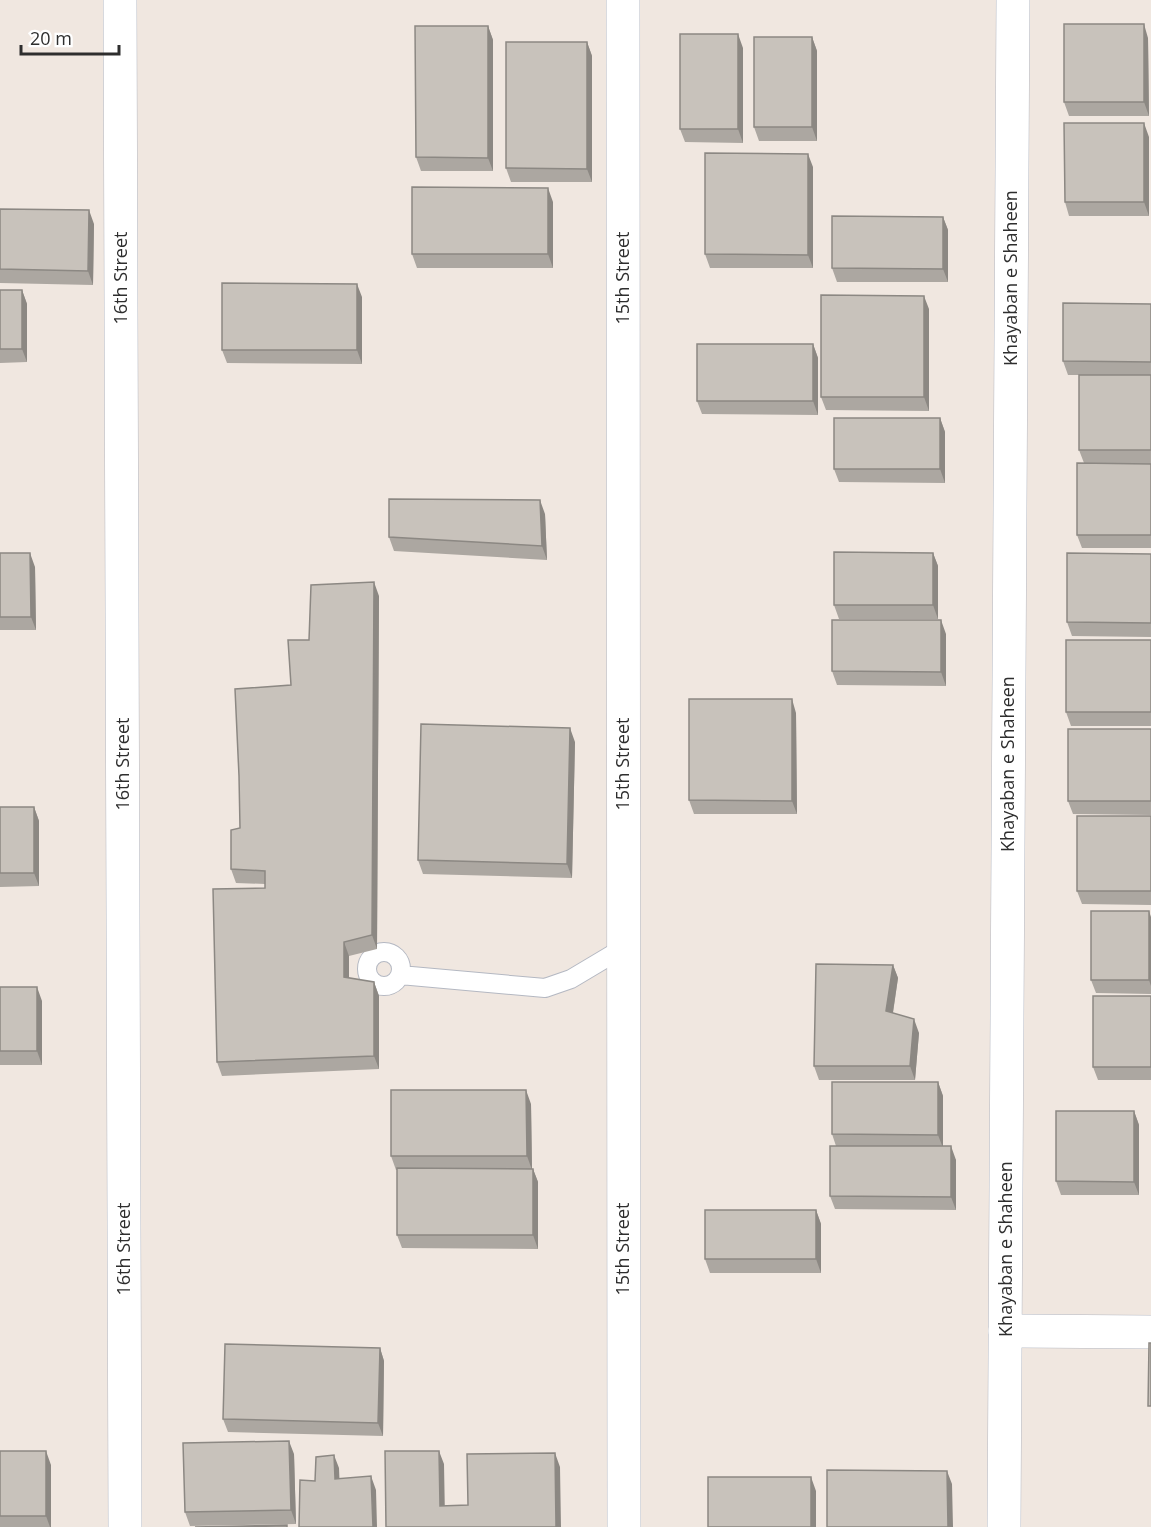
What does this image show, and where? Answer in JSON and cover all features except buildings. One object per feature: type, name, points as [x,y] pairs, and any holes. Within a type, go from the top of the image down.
[{"type":"street","name":"16th Street","points":[[120,0],[125,1527]]},
{"type":"street","name":"15th Street","points":[[623,0],[624,1527]]},
{"type":"street","name":"Khayaban e Shaheen","points":[[1004,1527],[1013,0]]},
{"type":"street","points":[[1005,1331],[1151,1332]]},
{"type":"lane","points":[[400,975],[544,988],[572,979],[623,948]]}]
